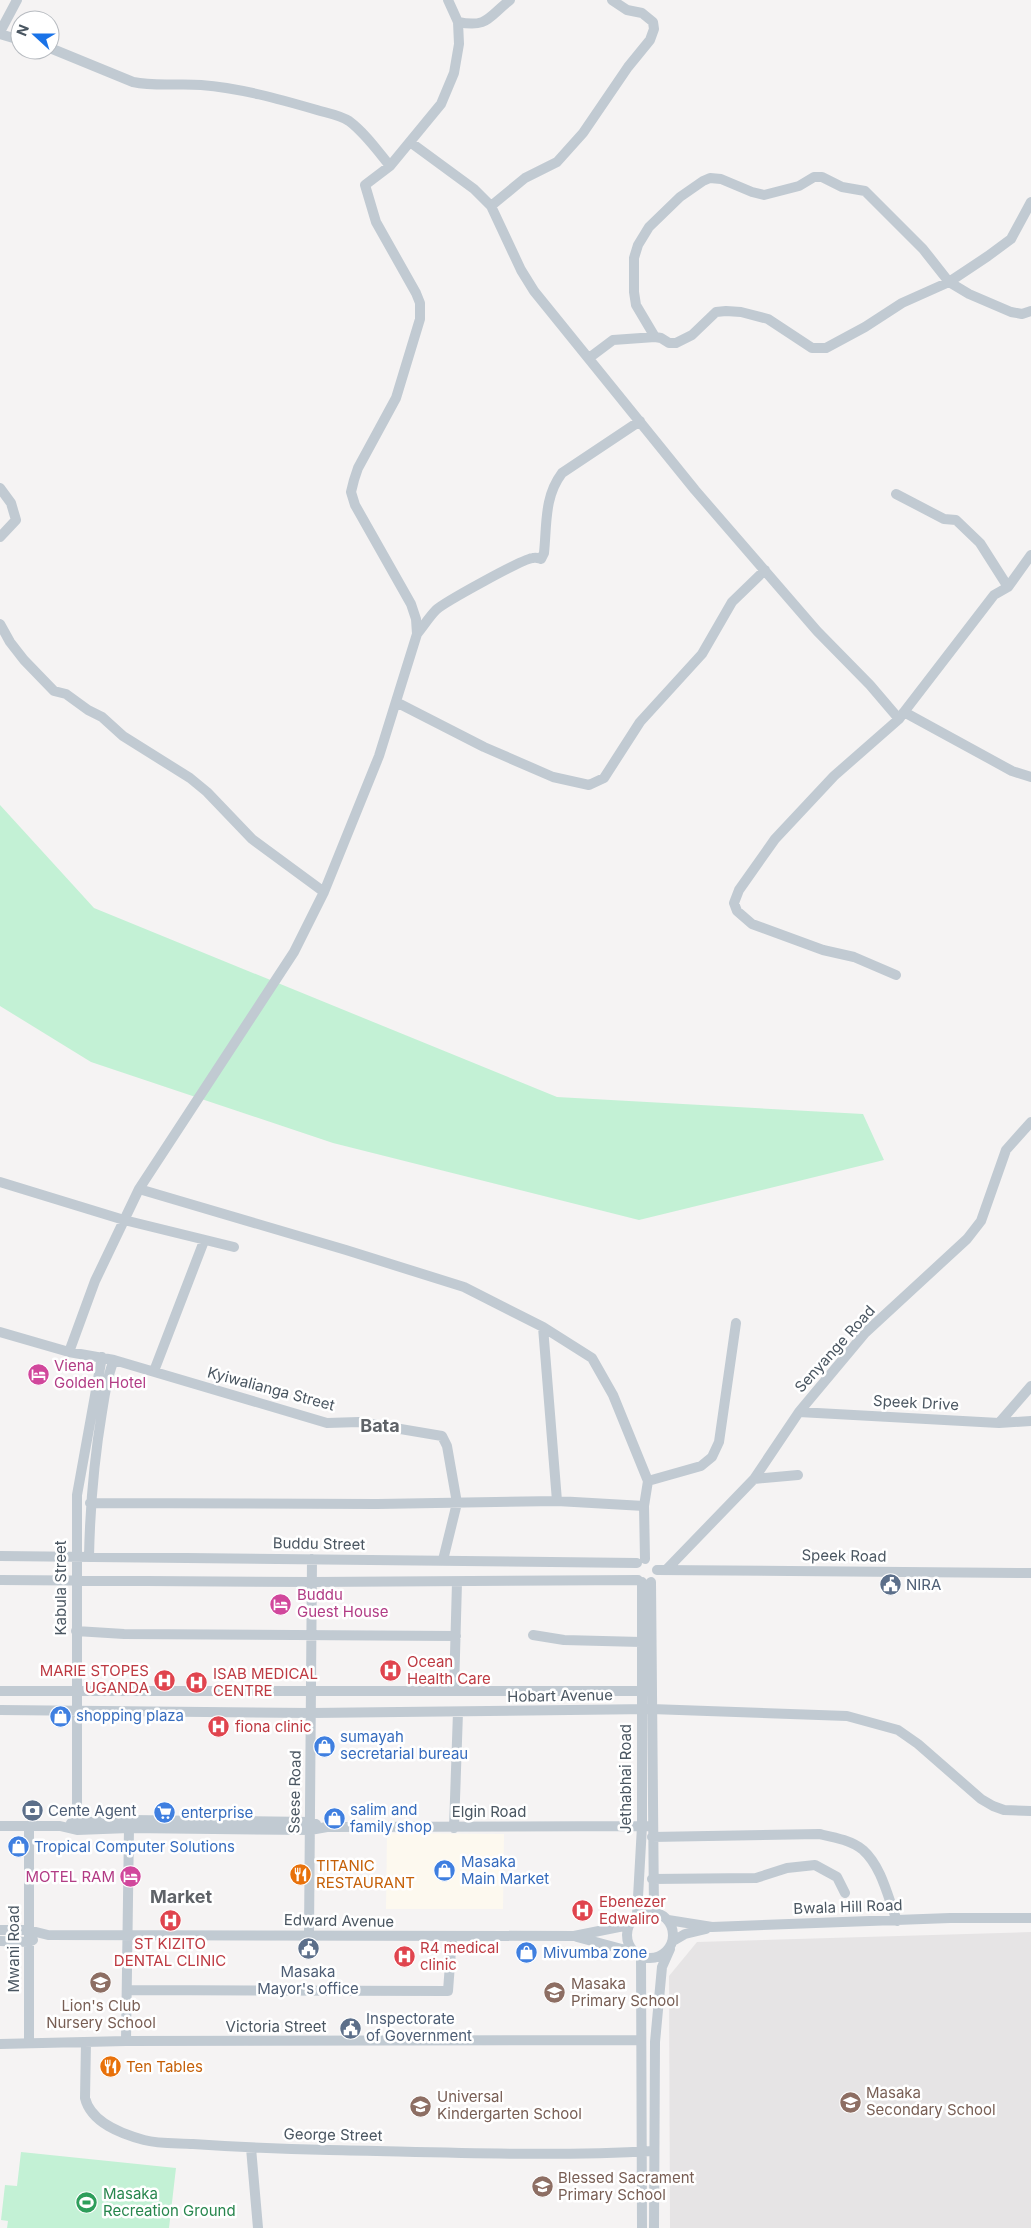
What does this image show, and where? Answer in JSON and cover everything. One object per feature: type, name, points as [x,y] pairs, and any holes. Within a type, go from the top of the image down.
[{"type":"street","points":[[0,33],[17,0]]},
{"type":"street","points":[[417,634],[416,619],[411,604],[355,505],[351,492],[358,468],[396,398],[420,319],[420,303],[416,293],[376,222],[365,185],[390,166],[441,104],[454,73],[458,44],[458,22],[448,0]]},
{"type":"street","points":[[458,22],[476,25],[483,22],[510,0]]},
{"type":"street","points":[[491,206],[525,178],[557,162],[583,133],[628,67],[650,40],[654,29],[653,22],[642,13],[628,10],[612,0]]},
{"type":"street","points":[[60,52],[133,82],[148,85],[190,84],[213,86],[273,98],[333,115],[347,120],[362,132],[390,166]]},
{"type":"street","points":[[410,142],[474,189],[491,206],[521,270],[534,291],[695,490],[818,631],[902,715],[1012,771],[1031,776]]},
{"type":"street","points":[[655,337],[636,305],[634,258],[638,245],[649,227],[680,197],[702,181],[710,178],[721,179],[764,195],[799,186],[814,177],[822,177],[842,187],[866,191],[923,249],[949,282],[969,294],[1011,312],[1022,314],[1031,311]]},
{"type":"street","points":[[589,358],[612,340],[655,337],[676,344],[692,335],[716,312],[741,312],[768,319],[812,348],[826,348],[865,327],[902,303],[949,282],[1011,239],[1031,202]]},
{"type":"street","points":[[69,1352],[95,1281],[140,1189],[294,952],[324,892],[379,756],[417,634],[435,610],[450,599],[461,596],[500,572],[532,558],[541,559],[544,553],[549,498],[551,489],[558,477],[640,421]]},
{"type":"street","points":[[0,488],[11,503],[16,520],[0,537]]},
{"type":"street","points":[[896,494],[944,519],[956,520],[980,543],[1008,587]]},
{"type":"street","points":[[896,975],[854,957],[823,950],[752,924],[737,911],[734,903],[739,890],[775,839],[834,776],[902,715],[994,595],[1008,587],[1031,555]]},
{"type":"street","points":[[396,702],[484,747],[553,777],[589,785],[604,778],[640,722],[702,654],[732,602],[765,570]]},
{"type":"street","points":[[0,624],[10,642],[24,660],[54,691],[66,694],[88,710],[102,717],[123,736],[190,778],[207,792],[252,839],[324,892]]},
{"type":"street","name":"Senyange Road","points":[[644,1581],[657,1575],[754,1479],[800,1412],[865,1333],[967,1239],[981,1221],[1006,1150],[1031,1122]]},
{"type":"street","points":[[0,1182],[124,1220],[234,1247]]},
{"type":"street","points":[[140,1189],[464,1287],[543,1327],[592,1358],[613,1395],[648,1481],[644,1506],[641,1561],[634,1572],[644,1581]]},
{"type":"street","points":[[154,1371],[204,1241]]},
{"type":"street","points":[[648,1481],[701,1466],[712,1457],[719,1442],[736,1322]]},
{"type":"street","points":[[543,1327],[557,1501]]},
{"type":"street","name":"Kyiwalianga Street","points":[[0,1332],[69,1352],[102,1357],[154,1371],[327,1422],[359,1422],[442,1436],[447,1446],[457,1503],[443,1560]]},
{"type":"street","name":"Kabula Street","points":[[77,1825],[76,1557],[78,1483],[102,1357]]},
{"type":"street","points":[[89,1557],[90,1503],[102,1408],[109,1372],[114,1360]]},
{"type":"street","points":[[999,1423],[1031,1386]]},
{"type":"street","name":"Speek Drive","points":[[800,1412],[999,1423],[1031,1422]]},
{"type":"street","points":[[754,1479],[798,1475]]},
{"type":"street","points":[[90,1503],[457,1503],[557,1501],[644,1506]]},
{"type":"street","name":"Buddu Street","points":[[0,1556],[641,1561]]},
{"type":"street","name":"Ssese Road","points":[[309,1935],[312,1559]]},
{"type":"street","points":[[641,1561],[654,1562],[662,1570]]},
{"type":"street","name":"Speek Road","points":[[662,1570],[1031,1573]]},
{"type":"street","points":[[0,1580],[312,1582],[644,1581]]},
{"type":"street","name":"Jethabhai Road","points":[[644,1581],[641,1642],[646,1691]]},
{"type":"street","name":"Jethabhai Road","points":[[637,1915],[647,1826],[644,1581]]},
{"type":"street","points":[[454,1691],[457,1582]]},
{"type":"street","points":[[76,1631],[124,1634],[456,1636]]},
{"type":"street","points":[[533,1635],[564,1640],[641,1642]]},
{"type":"street","name":"Hobart Avenue","points":[[0,1691],[646,1691]]},
{"type":"street","name":"Hobart Avenue","points":[[0,1710],[311,1713],[646,1709],[847,1716],[898,1730],[918,1744],[981,1799],[993,1806],[1004,1810],[1031,1812]]},
{"type":"street","points":[[454,1828],[458,1712]]},
{"type":"street","name":"Elgin Road","points":[[77,1825],[129,1828],[310,1826]]},
{"type":"street","name":"Elgin Road","points":[[0,1826],[454,1828],[647,1826]]},
{"type":"street","name":"Mwani Road","points":[[29,1826],[29,2043]]},
{"type":"street","name":"Jethabhai Road","points":[[647,1826],[652,1837],[654,1912]]},
{"type":"street","points":[[126,2041],[129,1828]]},
{"type":"street","points":[[652,1837],[819,1834],[840,1838],[862,1850],[879,1872],[897,1920]]},
{"type":"street","points":[[652,1879],[756,1878],[787,1868],[815,1865],[837,1876],[845,1893]]},
{"type":"street","points":[[642,2228],[641,2040],[637,1954],[627,1938],[629,1925],[637,1915],[645,1912],[654,1912],[668,1920],[673,1930],[671,1945],[662,1967],[655,2042],[654,2228]]},
{"type":"street","name":"Bwala Hill Road","points":[[668,1920],[712,1928],[950,1918],[1031,1918]]},
{"type":"street","name":"Edward Avenue","points":[[0,1930],[28,1930],[48,1935],[452,1937],[574,1936],[629,1925]]},
{"type":"street","points":[[574,1936],[647,1958],[656,1958],[685,1934],[712,1928]]},
{"type":"street","name":"Edward Avenue","points":[[0,1941],[28,1942],[48,1935]]},
{"type":"street","points":[[127,1990],[448,1992],[452,1937]]},
{"type":"street","name":"Victoria Street","points":[[0,2044],[126,2041],[641,2040]]},
{"type":"street","name":"George Street","points":[[86,2042],[85,2098],[87,2106],[94,2115],[109,2126],[128,2135],[146,2140],[251,2148],[539,2154],[654,2151]]},
{"type":"street","points":[[251,2148],[258,2228]]},
{"type":"shaded area","name":"Masaka Main Market","points":[[387,1833],[504,1834],[503,1909],[386,1909]]},
{"type":"shaded area","name":"Masaka Secondary School","points":[[1031,1932],[1031,2228],[670,2228],[669,1976],[697,1942]]},
{"type":"green space","points":[[0,805],[94,908],[557,1097],[863,1114],[884,1160],[639,1220],[333,1143],[91,1062],[0,1006]]},
{"type":"green space","name":"Masaka Recreation Ground","points":[[21,2152],[176,2168],[169,2228],[7,2228],[8,2221],[1,2220],[5,2185],[17,2186]]},
{"type":"place","name":"Viena Golden Hotel","points":[[38,1375]]},
{"type":"place","name":"NIRA","points":[[890,1585]]},
{"type":"place","name":"Buddu Guest House","points":[[281,1604]]},
{"type":"place","name":"Ocean Health Care","points":[[391,1671]]},
{"type":"place","name":"MARIE STOPES UGANDA","points":[[165,1680]]},
{"type":"place","name":"ISAB MEDICAL CENTRE","points":[[197,1683]]},
{"type":"place","name":"shopping plaza","points":[[60,1716]]},
{"type":"place","name":"fiona clinic","points":[[219,1727]]},
{"type":"place","name":"sumayah secretarial bureau","points":[[324,1746]]},
{"type":"place","name":"Cente Agent","points":[[32,1811]]},
{"type":"place","name":"enterprise","points":[[165,1813]]},
{"type":"place","name":"salim and family shop","points":[[334,1819]]},
{"type":"place","name":"Tropical Computer Solutions","points":[[18,1847]]},
{"type":"place","name":"Masaka Main Market","points":[[445,1871]]},
{"type":"place","name":"TITANIC RESTAURANT","points":[[300,1875]]},
{"type":"place","name":"MOTEL RAM","points":[[131,1877]]},
{"type":"place","name":"Ebenezer Edwaliro","points":[[583,1911]]},
{"type":"place","name":"ST KIZITO DENTAL CLINIC","points":[[170,1921]]},
{"type":"place","name":"Masaka Mayor's office","points":[[308,1949]]},
{"type":"place","name":"Mivumba zone","points":[[527,1953]]},
{"type":"place","name":"R4 medical clinic","points":[[404,1957]]},
{"type":"place","name":"Lion's Club Nursery School","points":[[101,1983]]},
{"type":"place","name":"Masaka Primary School","points":[[555,1993]]},
{"type":"place","name":"Inspectorate of Government","points":[[350,2028]]},
{"type":"place","name":"Ten Tables","points":[[110,2067]]},
{"type":"place","name":"Masaka Secondary School","points":[[850,2102]]},
{"type":"place","name":"Universal Kindergarten School","points":[[421,2106]]},
{"type":"place","name":"Blessed Sacrament Primary School","points":[[542,2187]]},
{"type":"place","name":"Masaka Recreation Ground","points":[[87,2203]]},
{"type":"district","name":"Bata","points":[[380,1426]]},
{"type":"district","name":"Market","points":[[181,1897]]}]
